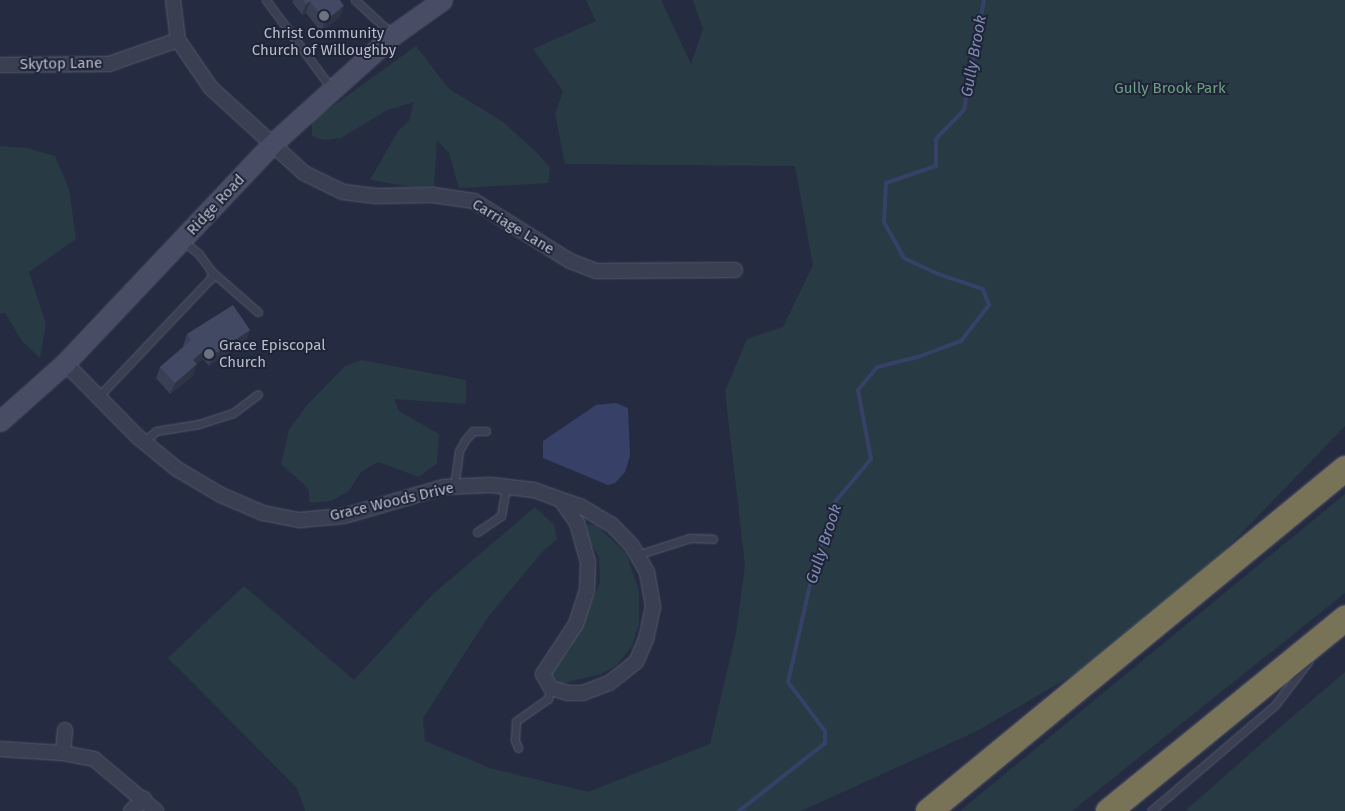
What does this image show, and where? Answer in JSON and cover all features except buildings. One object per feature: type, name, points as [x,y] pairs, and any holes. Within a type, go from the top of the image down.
[{"type":"highway","points":[[928,811],[1345,468]]},
{"type":"highway","points":[[1108,811],[1340,622]]},
{"type":"main road","name":"Ridge Road","points":[[0,421],[65,363],[272,144],[331,88],[393,35],[442,0]]},
{"type":"street","points":[[173,0],[178,40]]},
{"type":"street","name":"Skytop Lane","points":[[0,65],[109,64],[178,40]]},
{"type":"street","name":"Carriage Lane","points":[[178,40],[212,88],[272,144],[304,173],[343,192],[378,196],[433,195],[474,201],[570,261],[596,271],[735,270]]},
{"type":"street","name":"Grace Woods Drive","points":[[65,363],[143,442],[177,469],[221,495],[263,513],[300,520],[344,516],[454,487],[506,487],[534,490],[561,500],[612,526],[637,555],[647,572],[653,607],[646,639],[636,662],[609,684],[583,692],[568,693],[551,688]]},
{"type":"street","points":[[551,688],[543,674],[576,624],[587,590],[588,562],[577,523],[561,500]]},
{"type":"street","points":[[62,753],[65,730]]},
{"type":"street","points":[[0,749],[62,753],[94,759],[156,811]]},
{"type":"street","points":[[131,811],[144,799]]},
{"type":"lane","points":[[266,0],[331,88]]},
{"type":"lane","points":[[355,0],[393,35]]},
{"type":"lane","points":[[182,240],[199,254],[212,272],[258,312]]},
{"type":"lane","points":[[98,397],[211,278],[212,272]]},
{"type":"lane","points":[[143,442],[156,431],[199,424],[233,413],[258,394]]},
{"type":"lane","points":[[454,487],[459,451],[465,440],[473,432],[486,431]]},
{"type":"lane","points":[[477,532],[501,516],[506,487]]},
{"type":"lane","points":[[637,555],[690,538],[713,539]]},
{"type":"lane","points":[[1150,811],[1275,704],[1340,622]]},
{"type":"lane","points":[[518,748],[515,740],[516,722],[548,699],[551,688]]},
{"type":"green space","name":"Gully Brook Park","points":[[586,0],[661,0],[691,64],[703,29],[693,0],[1345,0],[1345,426],[1145,633],[977,731],[801,811],[305,811],[297,788],[168,658],[244,586],[354,680],[432,595],[535,507],[554,525],[557,539],[543,551],[488,617],[423,718],[425,741],[490,768],[588,792],[710,744],[736,633],[745,565],[725,391],[747,339],[783,327],[813,265],[795,166],[565,164],[555,114],[563,91],[533,49],[596,21]]},
{"type":"green space","points":[[416,46],[449,89],[502,121],[537,153],[550,168],[548,183],[459,188],[449,153],[437,140],[434,187],[413,187],[370,180],[398,131],[409,121],[414,102],[387,110],[341,138],[324,140],[312,136],[312,121]]},
{"type":"green space","points":[[0,146],[27,148],[55,156],[69,189],[76,239],[29,272],[46,324],[40,358],[22,341],[5,313],[0,313]]},
{"type":"green space","points":[[362,360],[466,380],[466,404],[394,399],[399,411],[439,434],[437,463],[419,477],[378,462],[361,472],[349,491],[331,501],[310,503],[308,488],[281,464],[289,430],[307,405],[345,366]]},
{"type":"green space","points":[[1345,494],[1345,593],[1072,811],[960,811]]},
{"type":"green space","points":[[586,524],[596,525],[626,553],[639,591],[639,624],[632,646],[617,665],[601,674],[560,684],[551,672],[570,649],[600,583],[599,557],[589,540]]},
{"type":"green space","points":[[1345,672],[1345,811],[1185,811],[1278,729]]},
{"type":"water","points":[[616,403],[628,408],[630,456],[625,472],[615,483],[608,485],[543,458],[543,441],[596,405]]},
{"type":"waterway","name":"Gully Brook","points":[[739,811],[825,743],[825,731],[788,682],[814,568],[835,502],[871,459],[858,390],[877,367],[918,357],[961,341],[989,305],[983,289],[938,274],[904,258],[884,222],[886,183],[936,166],[936,139],[964,110],[984,0]]},
{"type":"place","name":"Christ Community Church of Willoughby","points":[[324,16]]},
{"type":"place","name":"Grace Episcopal Church","points":[[209,354]]}]
